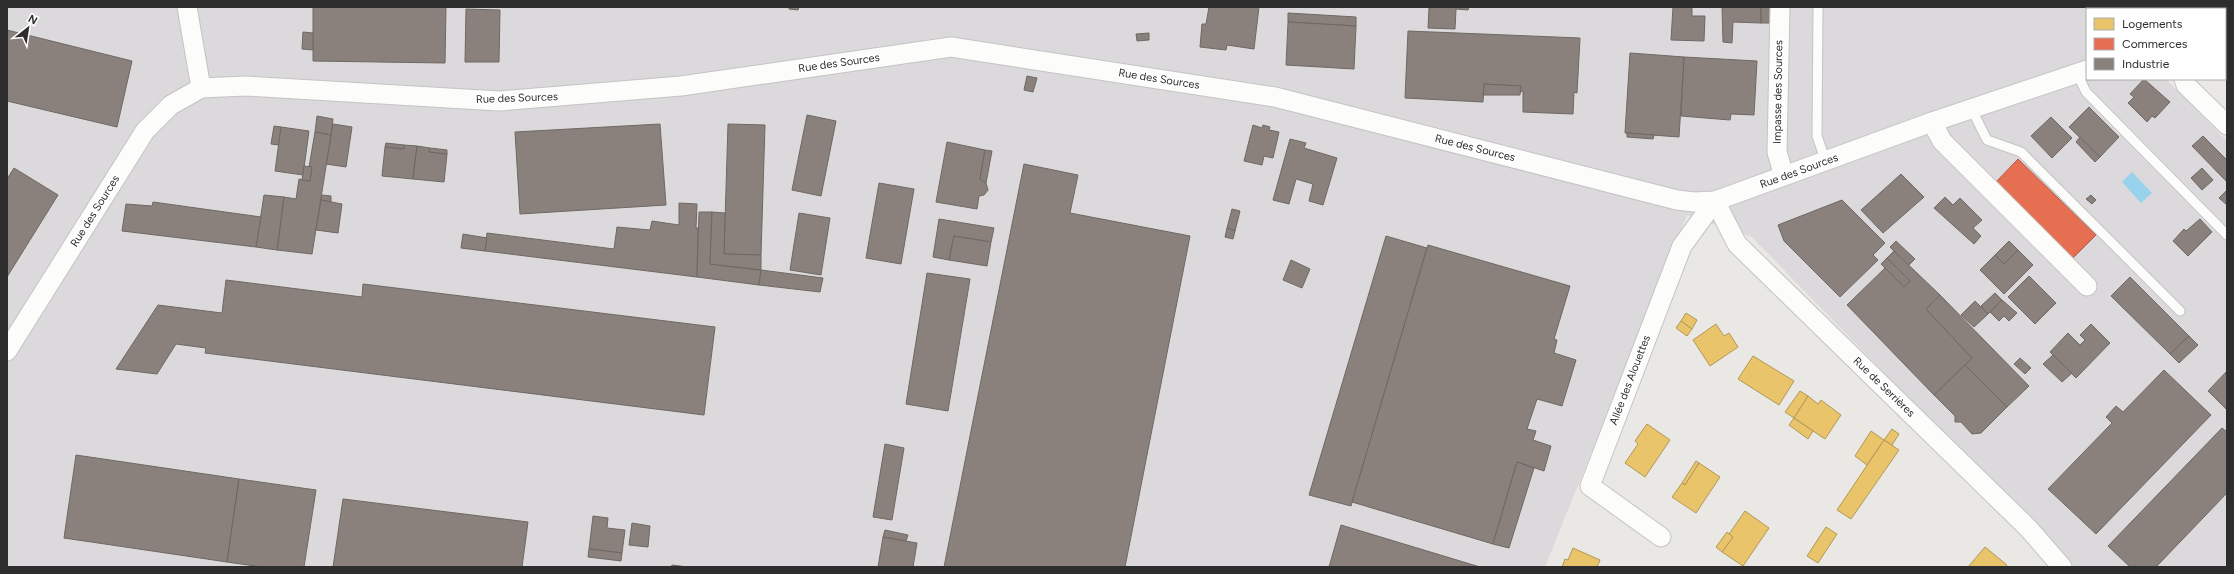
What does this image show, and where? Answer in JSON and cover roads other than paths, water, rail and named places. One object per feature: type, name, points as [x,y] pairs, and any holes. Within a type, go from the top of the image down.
[{"type":"street","points":[[187,7],[201,88]]},
{"type":"street","name":"Impasse des Sources","points":[[1780,7],[1777,152],[1784,176]]},
{"type":"street","name":"Rue des Sources","points":[[7,351],[145,130],[171,105],[201,88],[246,86],[499,101],[680,86],[951,47],[1275,97],[1677,200],[1694,202],[1716,201],[1932,122],[1972,110],[2082,72]]},
{"type":"street","points":[[2184,80],[2186,85],[2227,124]]},
{"type":"street","points":[[1932,122],[1942,141],[2087,286]]},
{"type":"street","name":"Allée des Alouettes","points":[[1661,536],[1590,486],[1682,246],[1716,201]]},
{"type":"street","name":"Rue de Serrières","points":[[1716,201],[1737,244],[2028,528],[2062,567]]},
{"type":"lane","points":[[1818,7],[1817,136],[1826,162]]},
{"type":"lane","points":[[2082,72],[2086,92],[2227,234]]},
{"type":"lane","points":[[1972,110],[1987,140],[2021,152],[2180,311]]},
{"type":"water","points":[[2132,172],[2152,193],[2141,203],[2122,182]]}]
